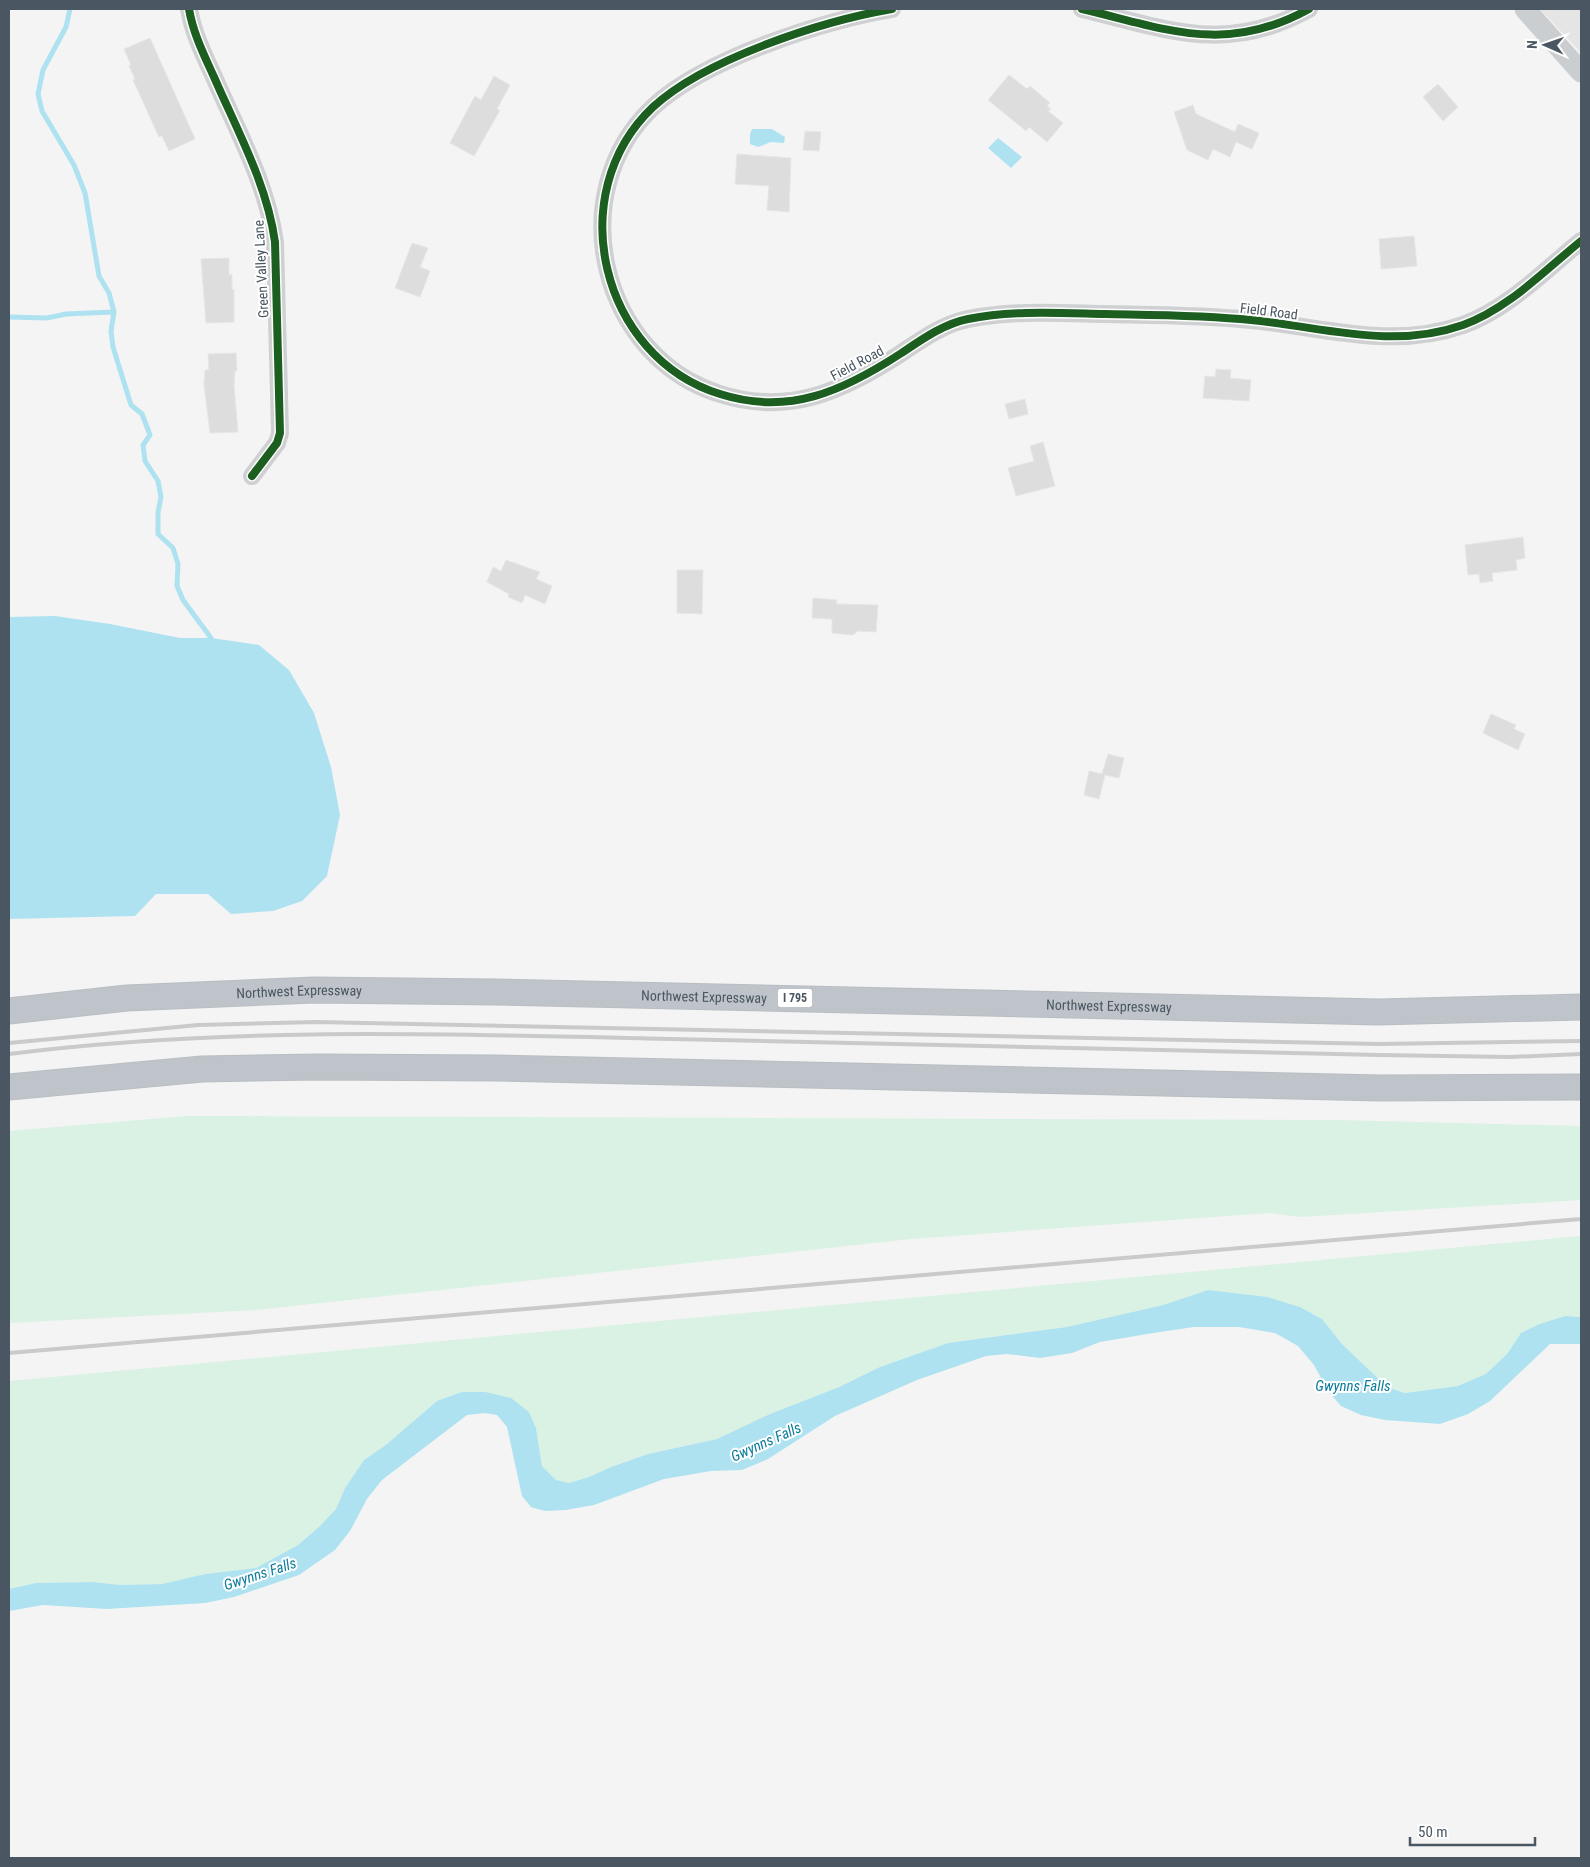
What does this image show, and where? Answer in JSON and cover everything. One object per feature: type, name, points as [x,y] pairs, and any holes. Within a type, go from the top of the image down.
[{"type":"highway","name":"Northwest Expressway","points":[[9,1011],[137,997],[314,990],[505,992],[1378,1012],[1581,1007]]},
{"type":"highway","points":[[9,1087],[202,1069],[318,1067],[495,1068],[1380,1088],[1581,1086]]},
{"type":"main road","points":[[1525,9],[1581,72]]},
{"type":"street","name":"Green Valley Lane","points":[[189,9],[198,41],[260,183],[272,222],[275,242],[280,433],[277,444],[252,476]]},
{"type":"street","name":"Field Road","points":[[892,9],[796,34],[724,63],[671,93],[651,109],[622,149],[607,189],[602,218],[606,265],[615,294],[628,322],[645,345],[663,363],[702,388],[748,401],[775,403],[799,401],[839,388],[866,376],[932,333],[961,320],[992,314],[1202,316],[1252,320],[1349,335],[1418,337],[1462,326],[1485,316],[1581,241]]},
{"type":"street","points":[[1082,9],[1152,28],[1182,34],[1214,36],[1266,28],[1309,9]]},
{"type":"shaded area","points":[[1540,9],[1581,9],[1581,53]]},
{"type":"green space","points":[[186,1116],[1339,1120],[1581,1126],[1581,1200],[1300,1217],[1269,1213],[911,1239],[256,1310],[9,1323],[9,1131]]},
{"type":"green space","points":[[1581,1236],[1581,1317],[1565,1316],[1521,1333],[1507,1354],[1486,1375],[1458,1386],[1405,1393],[1387,1387],[1342,1344],[1322,1319],[1300,1307],[1268,1297],[1208,1290],[1163,1305],[1067,1327],[948,1343],[880,1367],[839,1387],[770,1414],[717,1439],[648,1454],[569,1483],[556,1480],[542,1466],[536,1428],[529,1412],[437,1401],[387,1444],[364,1460],[345,1488],[336,1509],[320,1526],[298,1545],[256,1568],[205,1574],[162,1584],[36,1583],[9,1589],[9,1381]]},
{"type":"water","points":[[752,129],[772,129],[785,137],[784,143],[771,142],[758,147],[750,144]]},
{"type":"water","points":[[998,138],[1022,157],[1011,168],[988,148]]},
{"type":"water","points":[[55,616],[110,624],[180,638],[211,638],[259,645],[289,670],[314,713],[331,767],[340,815],[327,876],[302,901],[273,911],[231,914],[208,894],[156,894],[135,916],[9,919],[9,617]]},
{"type":"water","name":"Gwynns Falls","points":[[1208,1290],[1268,1297],[1300,1307],[1322,1319],[1342,1344],[1387,1387],[1405,1393],[1458,1386],[1486,1374],[1507,1354],[1521,1333],[1540,1324],[1565,1316],[1581,1317],[1581,1344],[1550,1344],[1490,1401],[1468,1414],[1440,1424],[1385,1420],[1361,1415],[1341,1406],[1328,1391],[1314,1365],[1298,1346],[1275,1333],[1239,1327],[1194,1327],[1153,1333],[1100,1342],[1072,1353],[1040,1358],[1007,1354],[986,1356],[917,1380],[835,1416],[768,1459],[742,1470],[711,1471],[664,1479],[594,1505],[566,1510],[545,1511],[531,1507],[522,1496],[507,1427],[497,1415],[485,1413],[467,1415],[382,1480],[367,1499],[350,1531],[335,1550],[299,1575],[234,1597],[205,1603],[107,1609],[43,1605],[9,1611],[9,1589],[36,1583],[162,1584],[205,1574],[256,1568],[298,1545],[320,1526],[336,1509],[345,1488],[364,1460],[387,1444],[437,1401],[462,1392],[485,1392],[511,1398],[529,1412],[536,1428],[542,1466],[556,1480],[569,1483],[648,1454],[717,1439],[770,1414],[839,1387],[880,1367],[948,1343],[1067,1327],[1163,1305]]},
{"type":"building","points":[[150,38],[195,139],[169,151],[162,136],[159,137],[133,80],[135,79],[129,66],[131,65],[124,49]]},
{"type":"building","points":[[1009,75],[1027,89],[1030,86],[1050,103],[1047,106],[1051,109],[1048,111],[1063,123],[1047,142],[1029,127],[1026,131],[988,100]]},
{"type":"building","points":[[494,76],[510,85],[497,109],[500,110],[474,156],[450,143],[475,96],[481,100]]},
{"type":"building","points":[[1438,84],[1458,107],[1443,121],[1423,97]]},
{"type":"building","points":[[1193,105],[1196,114],[1235,132],[1238,124],[1259,133],[1252,149],[1236,142],[1230,157],[1213,149],[1208,160],[1187,150],[1174,112]]},
{"type":"building","points":[[805,131],[821,132],[819,151],[803,150]]},
{"type":"building","points":[[737,154],[791,158],[789,212],[767,210],[769,186],[735,184]]},
{"type":"building","points":[[1414,236],[1417,266],[1381,269],[1379,239]]},
{"type":"building","points":[[412,243],[428,248],[420,267],[430,271],[420,297],[395,288]]},
{"type":"building","points":[[229,258],[229,275],[232,274],[232,290],[234,289],[234,322],[206,323],[201,259]]},
{"type":"building","points":[[236,353],[237,371],[235,371],[234,386],[238,432],[210,433],[204,385],[205,370],[209,370],[208,354]]},
{"type":"building","points":[[1216,369],[1231,370],[1230,378],[1251,380],[1249,401],[1203,398],[1205,376],[1215,377]]},
{"type":"building","points":[[1025,399],[1028,414],[1009,419],[1005,404]]},
{"type":"building","points":[[1043,442],[1055,486],[1016,496],[1008,468],[1034,461],[1030,446]]},
{"type":"building","points":[[1523,537],[1525,558],[1516,560],[1517,570],[1492,573],[1493,581],[1480,583],[1479,574],[1468,575],[1465,545]]},
{"type":"building","points":[[506,560],[540,572],[536,579],[552,586],[545,604],[525,595],[522,603],[508,597],[509,594],[487,582],[493,567],[501,571]]},
{"type":"building","points":[[677,570],[703,570],[702,614],[677,613]]},
{"type":"building","points":[[813,598],[837,600],[836,604],[878,605],[876,632],[858,631],[853,635],[832,633],[832,619],[812,618]]},
{"type":"building","points":[[1491,714],[1516,725],[1514,729],[1525,734],[1518,750],[1483,733]]},
{"type":"building","points":[[1108,754],[1124,758],[1119,778],[1105,775],[1099,799],[1084,795],[1089,771],[1102,774]]},
{"type":"waterway","points":[[70,9],[66,27],[43,70],[38,94],[42,111],[74,165],[85,193],[99,276],[109,293],[114,312],[111,331],[113,347],[131,405],[142,414],[150,435],[143,445],[145,461],[158,481],[161,497],[158,512],[158,534],[173,548],[178,564],[177,586],[183,600],[211,638]]},
{"type":"waterway","points":[[9,317],[47,318],[66,314],[114,312]]},
{"type":"railway","points":[[9,1043],[198,1025],[316,1022],[1379,1044],[1581,1041]]},
{"type":"railway","points":[[9,1054],[91,1045],[174,1039],[339,1034],[504,1035],[1379,1055],[1511,1057],[1581,1054]]},
{"type":"railway","points":[[9,1353],[1581,1219]]},
{"type":"cycle path","points":[[189,9],[199,44],[258,178],[271,220],[275,242],[280,433],[277,443],[252,476]]},
{"type":"cycle path","points":[[892,9],[799,33],[733,58],[702,73],[653,107],[625,143],[608,183],[602,226],[607,269],[622,310],[646,346],[679,375],[720,394],[745,400],[792,401],[836,389],[858,379],[932,333],[959,321],[985,316],[1019,313],[1215,317],[1278,323],[1357,334],[1410,336],[1436,332],[1463,325],[1480,318],[1511,299],[1581,241]]},
{"type":"cycle path","points":[[1082,9],[1169,30],[1196,34],[1250,31],[1279,23],[1309,9]]}]
